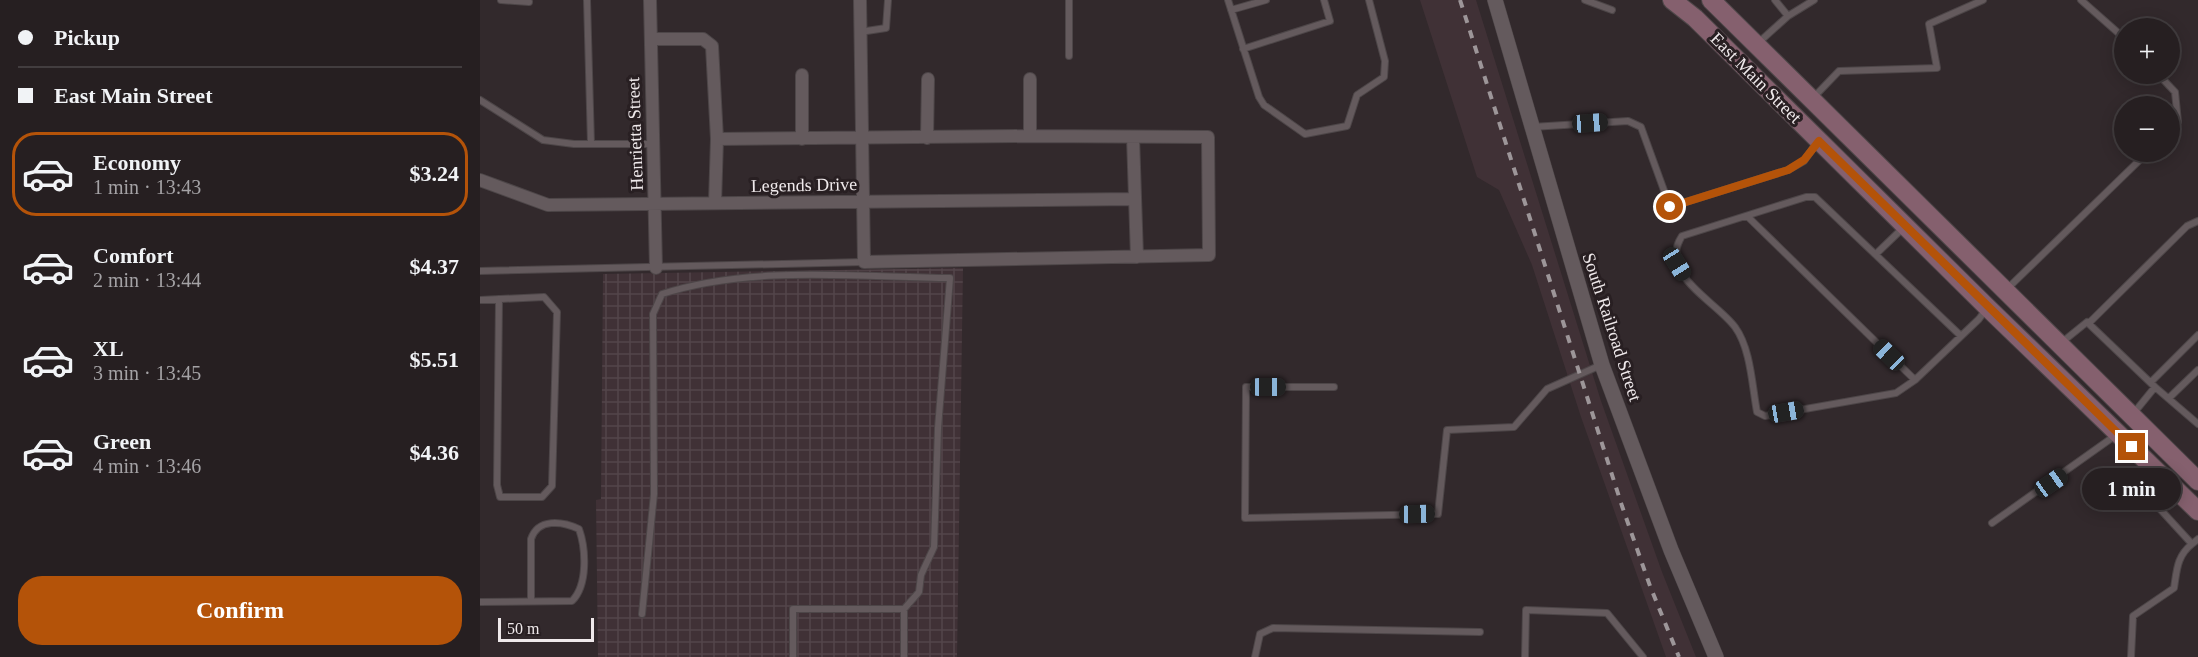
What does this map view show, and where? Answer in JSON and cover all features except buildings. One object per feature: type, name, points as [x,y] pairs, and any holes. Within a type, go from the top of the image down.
[{"type":"main road","name":"East Main Street","points":[[1672,0],[1695,18],[1987,308],[2198,511]]},
{"type":"main road","name":"East Main Street","points":[[1711,0],[2133,414],[2198,481]]},
{"type":"main road","points":[[1789,111],[1809,96]]},
{"type":"main road","points":[[1987,308],[2006,290]]},
{"type":"main road","points":[[2118,433],[2133,414]]},
{"type":"street","name":"Henrietta Street","points":[[650,0],[656,268]]},
{"type":"street","points":[[717,139],[802,139],[861,138],[927,138],[1030,136],[1208,137],[1209,255],[864,262],[861,138],[860,0]]},
{"type":"street","name":"South Railroad Street","points":[[1495,0],[1602,365],[1671,550],[1716,657]]},
{"type":"street","points":[[651,39],[703,39],[712,46],[717,139],[715,203]]},
{"type":"street","points":[[802,75],[802,139]]},
{"type":"street","points":[[927,138],[928,79]]},
{"type":"street","points":[[1030,79],[1030,136]]},
{"type":"street","points":[[1133,137],[1137,257]]},
{"type":"street","name":"Legends Drive","points":[[480,180],[548,205],[1134,199]]},
{"type":"lane","points":[[501,0],[529,2]]},
{"type":"lane","points":[[588,0],[591,144]]},
{"type":"lane","points":[[860,32],[886,28],[888,0]]},
{"type":"lane","points":[[1069,0],[1069,56]]},
{"type":"lane","points":[[1228,0],[1258,98],[1264,105],[1305,134],[1347,126],[1357,95],[1384,77],[1385,61],[1369,0]]},
{"type":"lane","points":[[1231,10],[1266,0]]},
{"type":"lane","points":[[1243,50],[1330,21],[1324,0]]},
{"type":"lane","points":[[1585,0],[1612,10]]},
{"type":"lane","points":[[1775,0],[1788,16]]},
{"type":"lane","points":[[1756,45],[1788,16],[1814,0]]},
{"type":"lane","points":[[1809,96],[1839,71],[1937,68],[1929,24],[1983,0]]},
{"type":"lane","points":[[2081,0],[2114,29]]},
{"type":"lane","points":[[2167,84],[2175,92],[2175,96]]},
{"type":"lane","points":[[480,100],[543,140],[591,144],[653,144]]},
{"type":"lane","points":[[1531,127],[1628,121],[1641,127],[1670,207],[1788,170],[1804,160],[1819,141]]},
{"type":"lane","points":[[2006,290],[2138,162]]},
{"type":"lane","points":[[1961,336],[1815,197],[1682,236],[1676,246],[1677,264],[1687,280],[1735,327],[1744,344],[1757,412],[1765,416],[1896,393],[1915,380],[1961,336],[1987,308]]},
{"type":"lane","points":[[1747,216],[1915,380]]},
{"type":"lane","points":[[2089,323],[2187,226],[2198,221]]},
{"type":"lane","points":[[1876,254],[1905,226]]},
{"type":"lane","points":[[480,271],[864,262]]},
{"type":"lane","points":[[642,614],[654,494],[653,314],[662,294],[695,283],[747,276],[950,278],[938,428],[934,547],[921,575],[919,592],[904,609],[904,657]]},
{"type":"lane","points":[[480,300],[499,299],[544,297],[557,312],[552,486],[542,497],[500,497],[497,485],[499,299]]},
{"type":"lane","points":[[2061,343],[2087,321],[2153,385],[2198,424]]},
{"type":"lane","points":[[2133,414],[2153,385],[2198,335]]},
{"type":"lane","points":[[1334,387],[1246,387],[1245,518],[1438,514],[1447,430],[1514,427],[1547,389],[1602,365]]},
{"type":"lane","points":[[2169,398],[2198,370]]},
{"type":"lane","points":[[2191,417],[2198,411]]},
{"type":"lane","points":[[1992,524],[2118,433]]},
{"type":"lane","points":[[2174,488],[2161,503],[2160,509],[2192,544]]},
{"type":"lane","points":[[480,602],[572,601],[582,588],[584,541],[579,529],[568,524],[541,524],[534,529],[531,539],[531,601]]},
{"type":"lane","points":[[2131,657],[2133,616],[2174,588],[2182,552],[2198,539]]},
{"type":"lane","points":[[793,657],[793,609],[904,609]]},
{"type":"lane","points":[[1525,657],[1526,610],[1607,614],[1643,657]]},
{"type":"lane","points":[[1255,657],[1260,634],[1273,628],[1480,632]]},
{"type":"shaded area","points":[[1420,0],[1476,0],[1601,401],[1662,572],[1696,657],[1666,657],[1581,417],[1532,265],[1499,190],[1477,177]]},
{"type":"shaded area","points":[[963,268],[957,657],[598,657],[596,500],[601,499],[603,274]]},
{"type":"railway","points":[[1460,0],[1622,506],[1650,586],[1679,657]]},
{"type":"route","points":[[1670,207],[1788,170],[1804,160],[1819,141],[2132,447]]}]
